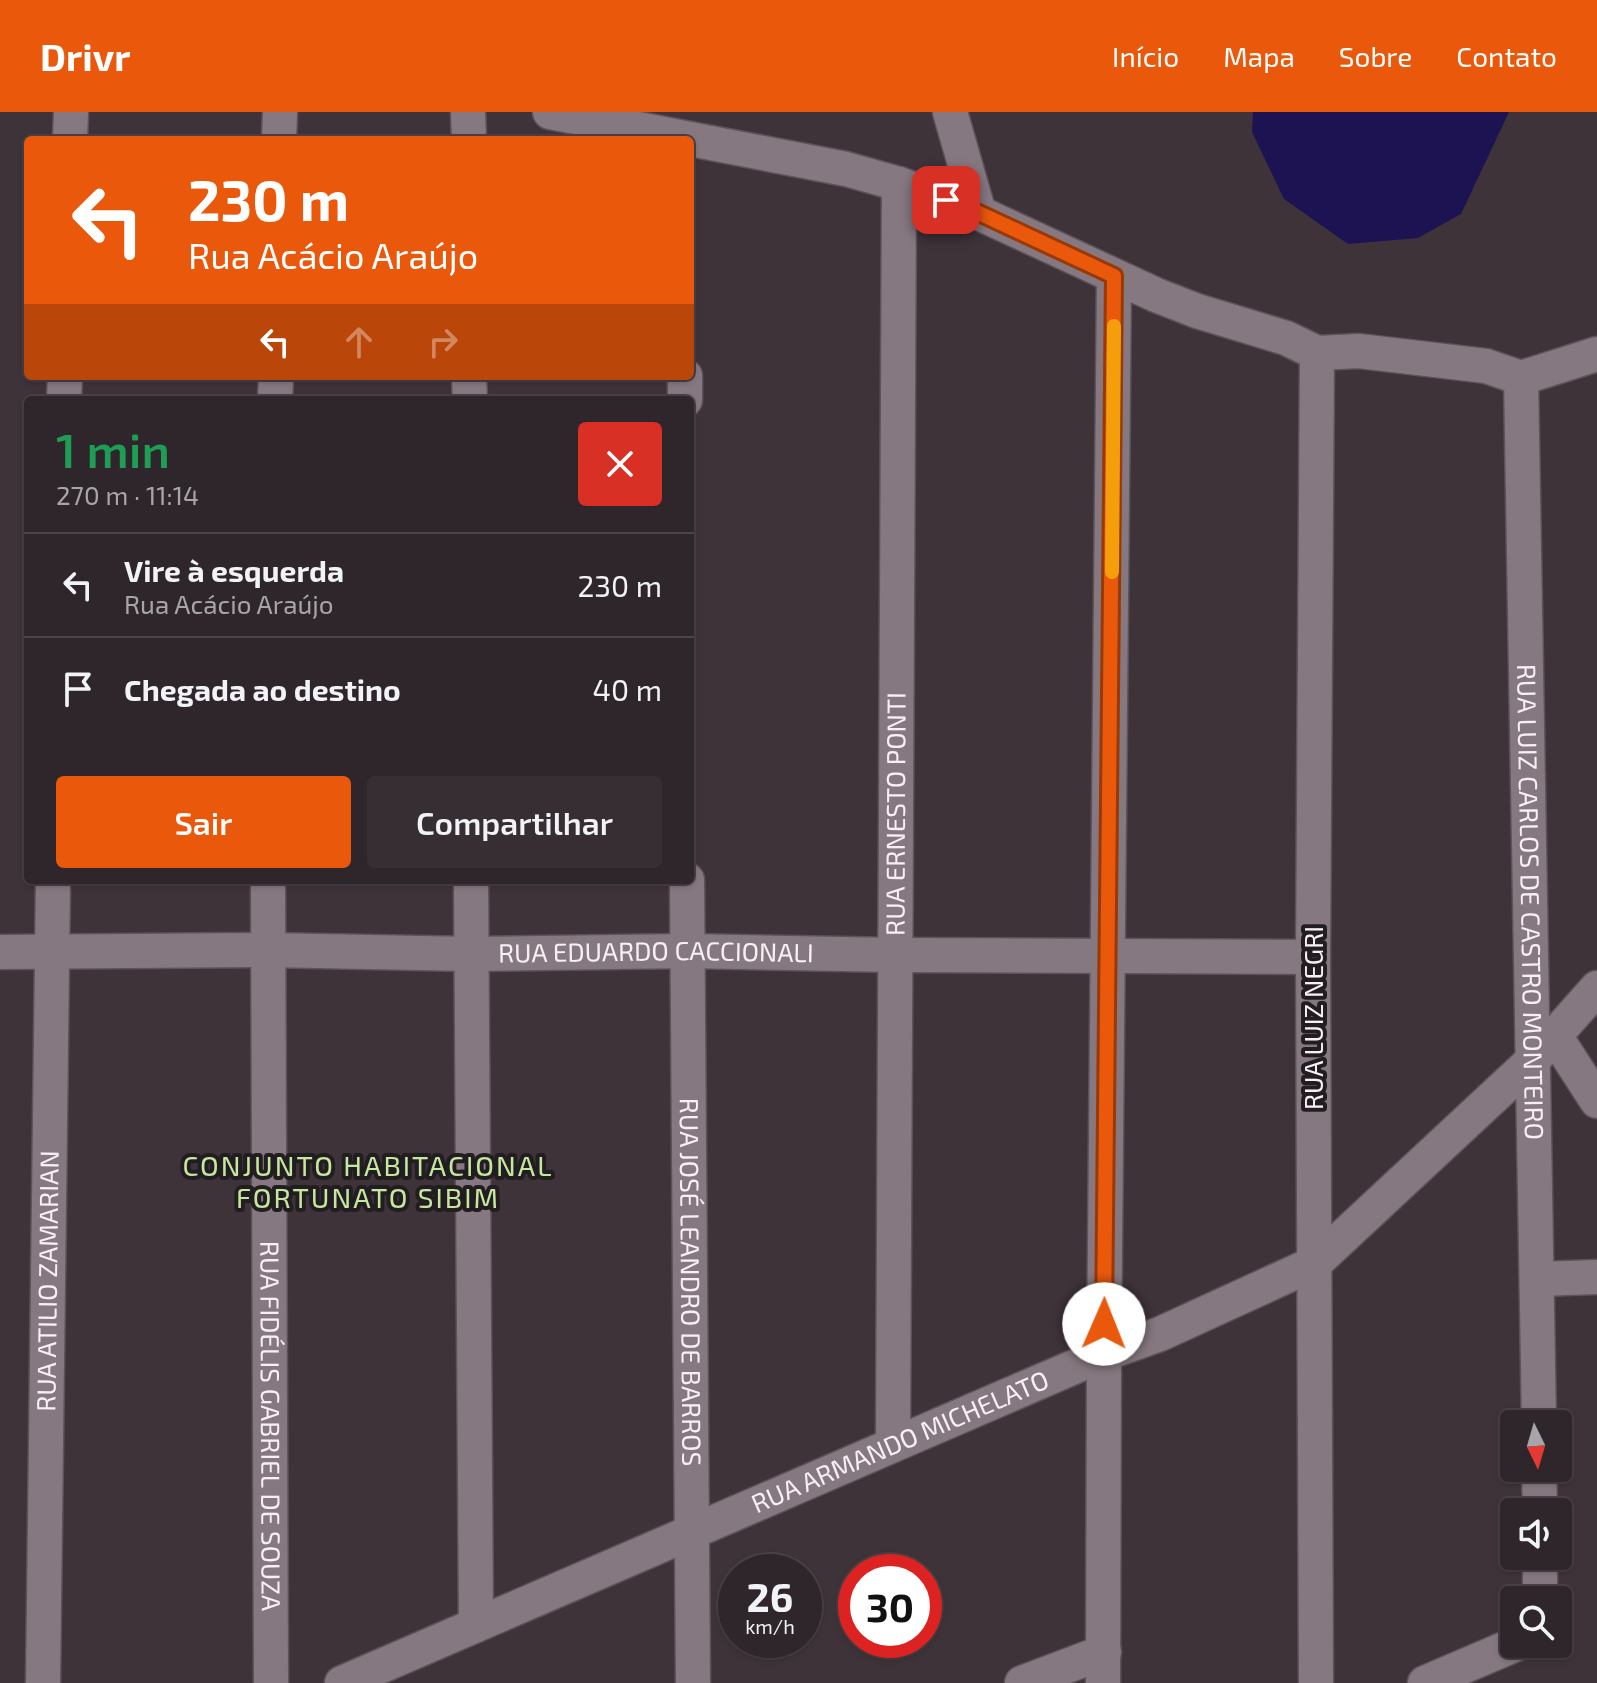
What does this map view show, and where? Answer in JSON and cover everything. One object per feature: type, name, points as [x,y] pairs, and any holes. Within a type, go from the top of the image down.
[{"type":"street","points":[[70,136],[71,112]]},
{"type":"street","points":[[279,136],[280,112]]},
{"type":"street","points":[[468,112],[469,136]]},
{"type":"street","points":[[550,112],[682,130],[899,184],[979,213],[1197,311],[1286,338],[1317,353],[1359,351],[1486,366],[1521,378],[1597,354]]},
{"type":"street","points":[[950,112],[979,213]]},
{"type":"street","name":"RUA ERNESTO PONTI","points":[[893,1444],[899,184]]},
{"type":"street","points":[[1022,1683],[1104,1668],[1114,276]]},
{"type":"street","name":"RUA LUIZ NEGRI","points":[[1316,1683],[1313,957],[1317,353]]},
{"type":"street","name":"RUA LUIZ CARLOS DE CASTRO MONTEIRO","points":[[1521,378],[1529,975],[1544,1048],[1538,1279],[1539,1410]]},
{"type":"street","name":"RUA ATILIO ZAMARIAN","points":[[43,1683],[53,884]]},
{"type":"street","name":"RUA FIDÉLIS GABRIEL DE SOUZA","points":[[268,884],[271,1683]]},
{"type":"street","points":[[471,884],[476,1625]]},
{"type":"street","name":"RUA JOSÉ LEANDRO DE BARROS","points":[[687,884],[693,1683]]},
{"type":"street","name":"RUA EDUARDO CACCIONALI","points":[[0,952],[267,950],[471,954],[687,951],[1313,957]]},
{"type":"street","name":"RUA ARMANDO MICHELATO","points":[[342,1683],[893,1444],[1104,1354],[1160,1334],[1315,1263],[1544,1048],[1597,988]]},
{"type":"street","points":[[1544,1048],[1597,1101]]},
{"type":"street","points":[[1538,1279],[1597,1277]]},
{"type":"street","points":[[1425,1683],[1500,1651]]},
{"type":"shaded area","points":[[1253,112],[1509,112],[1461,214],[1418,238],[1348,244],[1284,199],[1252,132]]},
{"type":"slow traffic","points":[[1112,572],[1114,326]]},
{"type":"district","name":"CONJUNTO HABITACIONAL FORTUNATO SIBIM","points":[[368,1182]]},
{"type":"route","points":[[946,200],[1114,276],[1104,1324]]}]
